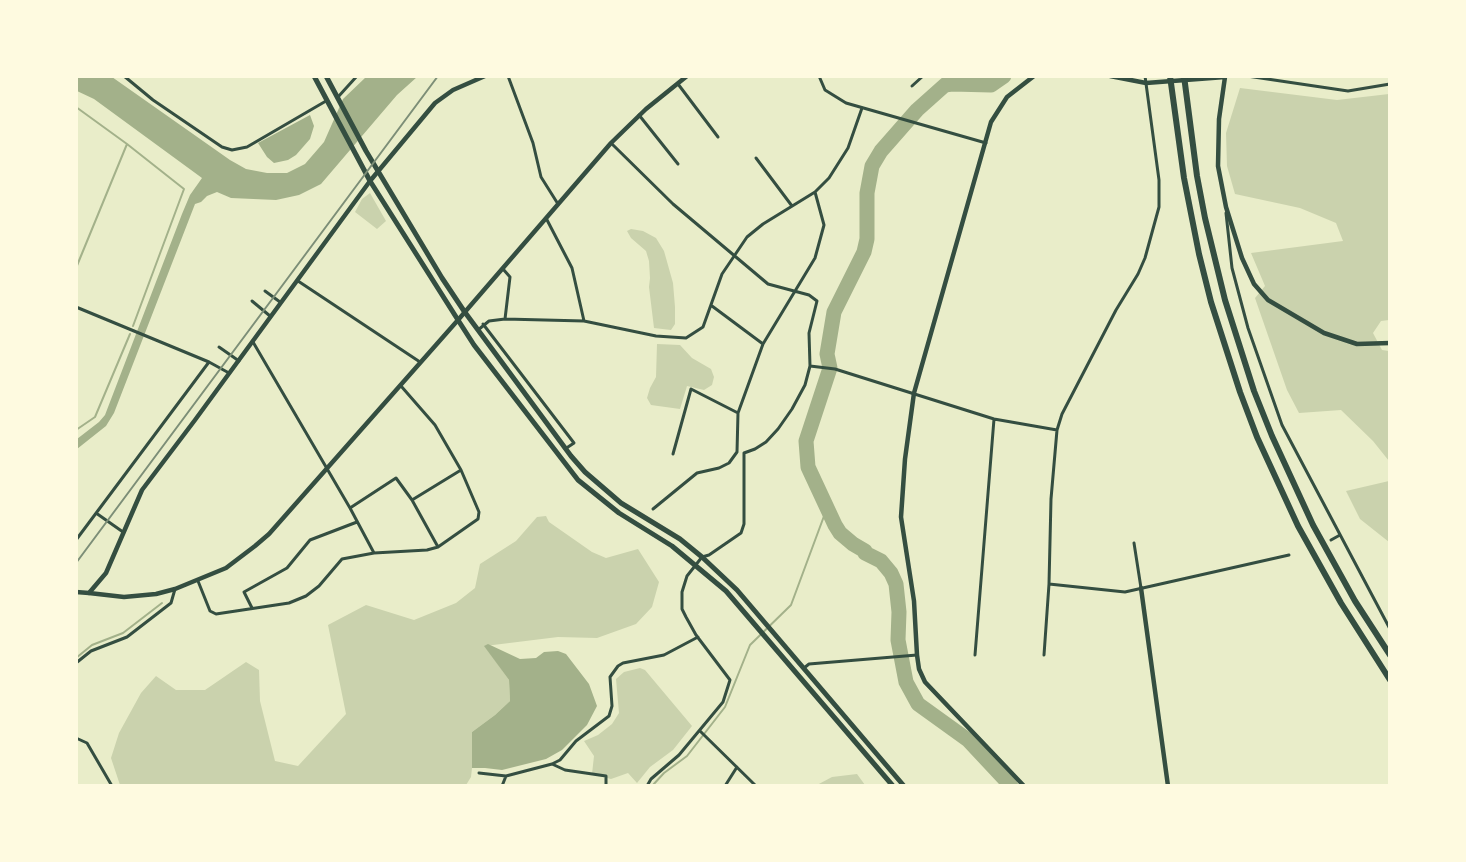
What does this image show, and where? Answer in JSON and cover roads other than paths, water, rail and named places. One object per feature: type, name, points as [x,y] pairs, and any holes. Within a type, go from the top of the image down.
[{"type":"highway","points":[[1170,76],[1184,178],[1199,254],[1211,302],[1240,392],[1261,446],[1298,526],[1341,603],[1389,680]]},
{"type":"highway","points":[[1184,76],[1197,176],[1213,252],[1238,344],[1254,391],[1313,525],[1355,601],[1389,654]]},
{"type":"main road","points":[[314,76],[370,181],[474,345],[578,480],[619,513],[672,546],[726,591],[893,786]]},
{"type":"main road","points":[[326,76],[366,151],[464,311],[565,449],[585,472],[621,503],[680,539],[702,556],[756,610],[904,786]]},
{"type":"street","points":[[124,76],[153,100],[212,141],[232,150],[247,147],[327,100]]},
{"type":"street","points":[[338,97],[357,76]]},
{"type":"street","points":[[89,593],[111,565],[142,490],[272,317],[370,181],[435,103],[453,90],[485,76]]},
{"type":"street","points":[[508,76],[533,143],[541,177],[558,204]]},
{"type":"street","points":[[76,592],[124,597],[175,590],[226,568],[255,546],[458,320],[611,143],[639,115],[687,76]]},
{"type":"street","points":[[819,76],[825,90],[846,103],[986,143]]},
{"type":"street","points":[[912,86],[923,76]]},
{"type":"street","points":[[1024,786],[925,682],[919,669],[914,601],[902,516],[905,459],[914,393],[991,122],[1007,97],[1034,76]]},
{"type":"street","points":[[1110,76],[1146,83],[1225,76],[1219,118],[1218,166],[1226,207],[1232,268],[1248,328],[1282,425],[1389,629]]},
{"type":"street","points":[[1044,655],[1049,584],[1051,499],[1057,430],[1062,414],[1138,274],[1145,258],[1159,207],[1159,180],[1145,76]]},
{"type":"street","points":[[1247,76],[1348,91],[1389,84]]},
{"type":"street","points":[[678,84],[718,137]]},
{"type":"street","points":[[478,330],[489,321],[505,319],[584,321],[656,336],[687,338],[704,327],[722,274],[747,237],[815,192],[829,178],[848,148],[861,108]]},
{"type":"street","points":[[639,115],[678,164]]},
{"type":"street","points":[[611,143],[673,204],[768,284],[809,295],[817,301],[809,333],[812,366],[805,385],[792,409],[766,442],[744,453],[737,452]]},
{"type":"street","points":[[756,158],[792,206]]},
{"type":"street","points":[[653,509],[697,473],[729,463],[737,452],[738,413],[763,344],[815,258],[824,225],[815,192]]},
{"type":"street","points":[[1226,207],[1242,258],[1254,284],[1268,300],[1324,333],[1357,344],[1389,343]]},
{"type":"street","points":[[546,218],[572,268],[584,321]]},
{"type":"street","points":[[503,268],[510,277],[505,319]]},
{"type":"street","points":[[298,280],[420,362]]},
{"type":"street","points":[[265,291],[282,303]]},
{"type":"street","points":[[252,301],[272,317]]},
{"type":"street","points":[[712,306],[763,344]]},
{"type":"street","points":[[76,307],[209,362],[229,373]]},
{"type":"street","points":[[483,324],[574,443],[565,449]]},
{"type":"street","points":[[253,342],[374,553]]},
{"type":"street","points":[[219,347],[239,361]]},
{"type":"street","points":[[76,540],[209,362]]},
{"type":"street","points":[[812,366],[836,369],[994,419],[1057,430]]},
{"type":"street","points":[[198,581],[210,611],[216,614],[289,603],[319,586],[342,560],[374,553],[427,550],[438,547],[478,519],[479,512],[461,470],[435,425],[400,384]]},
{"type":"street","points":[[674,454],[691,389],[738,413]]},
{"type":"street","points":[[975,655],[994,419]]},
{"type":"street","points":[[647,786],[651,779],[679,755],[723,702],[730,680],[686,617],[682,592],[687,576],[702,556],[709,555],[741,533],[744,524],[744,453]]},
{"type":"street","points":[[412,500],[461,470]]},
{"type":"street","points":[[350,508],[396,478],[412,500],[438,547]]},
{"type":"street","points":[[96,513],[123,532]]},
{"type":"street","points":[[252,608],[244,592],[287,568],[310,540],[357,522]]},
{"type":"street","points":[[1331,540],[1340,534]]},
{"type":"street","points":[[1134,543],[1168,786]]},
{"type":"street","points":[[1049,584],[1125,592],[1289,555]]},
{"type":"street","points":[[76,663],[91,651],[127,637],[171,603],[175,590]]},
{"type":"street","points":[[479,773],[506,776],[560,760],[576,741],[609,716],[612,706],[610,677],[618,666],[664,655],[698,637]]},
{"type":"street","points":[[804,668],[809,664],[917,656]]},
{"type":"street","points":[[700,731],[756,786]]},
{"type":"street","points":[[76,738],[87,743],[112,786]]},
{"type":"street","points":[[552,764],[565,770],[606,776],[606,786]]},
{"type":"street","points":[[725,786],[737,767]]},
{"type":"street","points":[[502,786],[506,776]]},
{"type":"waterway","points":[[1004,76],[991,85],[945,85],[917,110],[881,151],[872,166],[867,193],[867,239],[864,252],[834,312],[827,354],[830,368],[806,441],[808,467],[840,533],[865,553],[881,561],[891,573],[896,584],[899,612],[898,640],[906,682],[918,704],[968,740],[1011,786]]},
{"type":"waterway","points":[[76,107],[127,144]]},
{"type":"waterway","points":[[76,268],[127,144],[184,189],[133,326]]},
{"type":"waterway","points":[[76,430],[95,417],[130,334]]},
{"type":"waterway","points":[[652,786],[664,773],[687,756],[725,707],[750,645],[791,605],[827,508]]},
{"type":"waterway","points":[[76,658],[92,645],[123,633],[162,603]]},
{"type":"railway","points":[[76,563],[438,76]]}]
